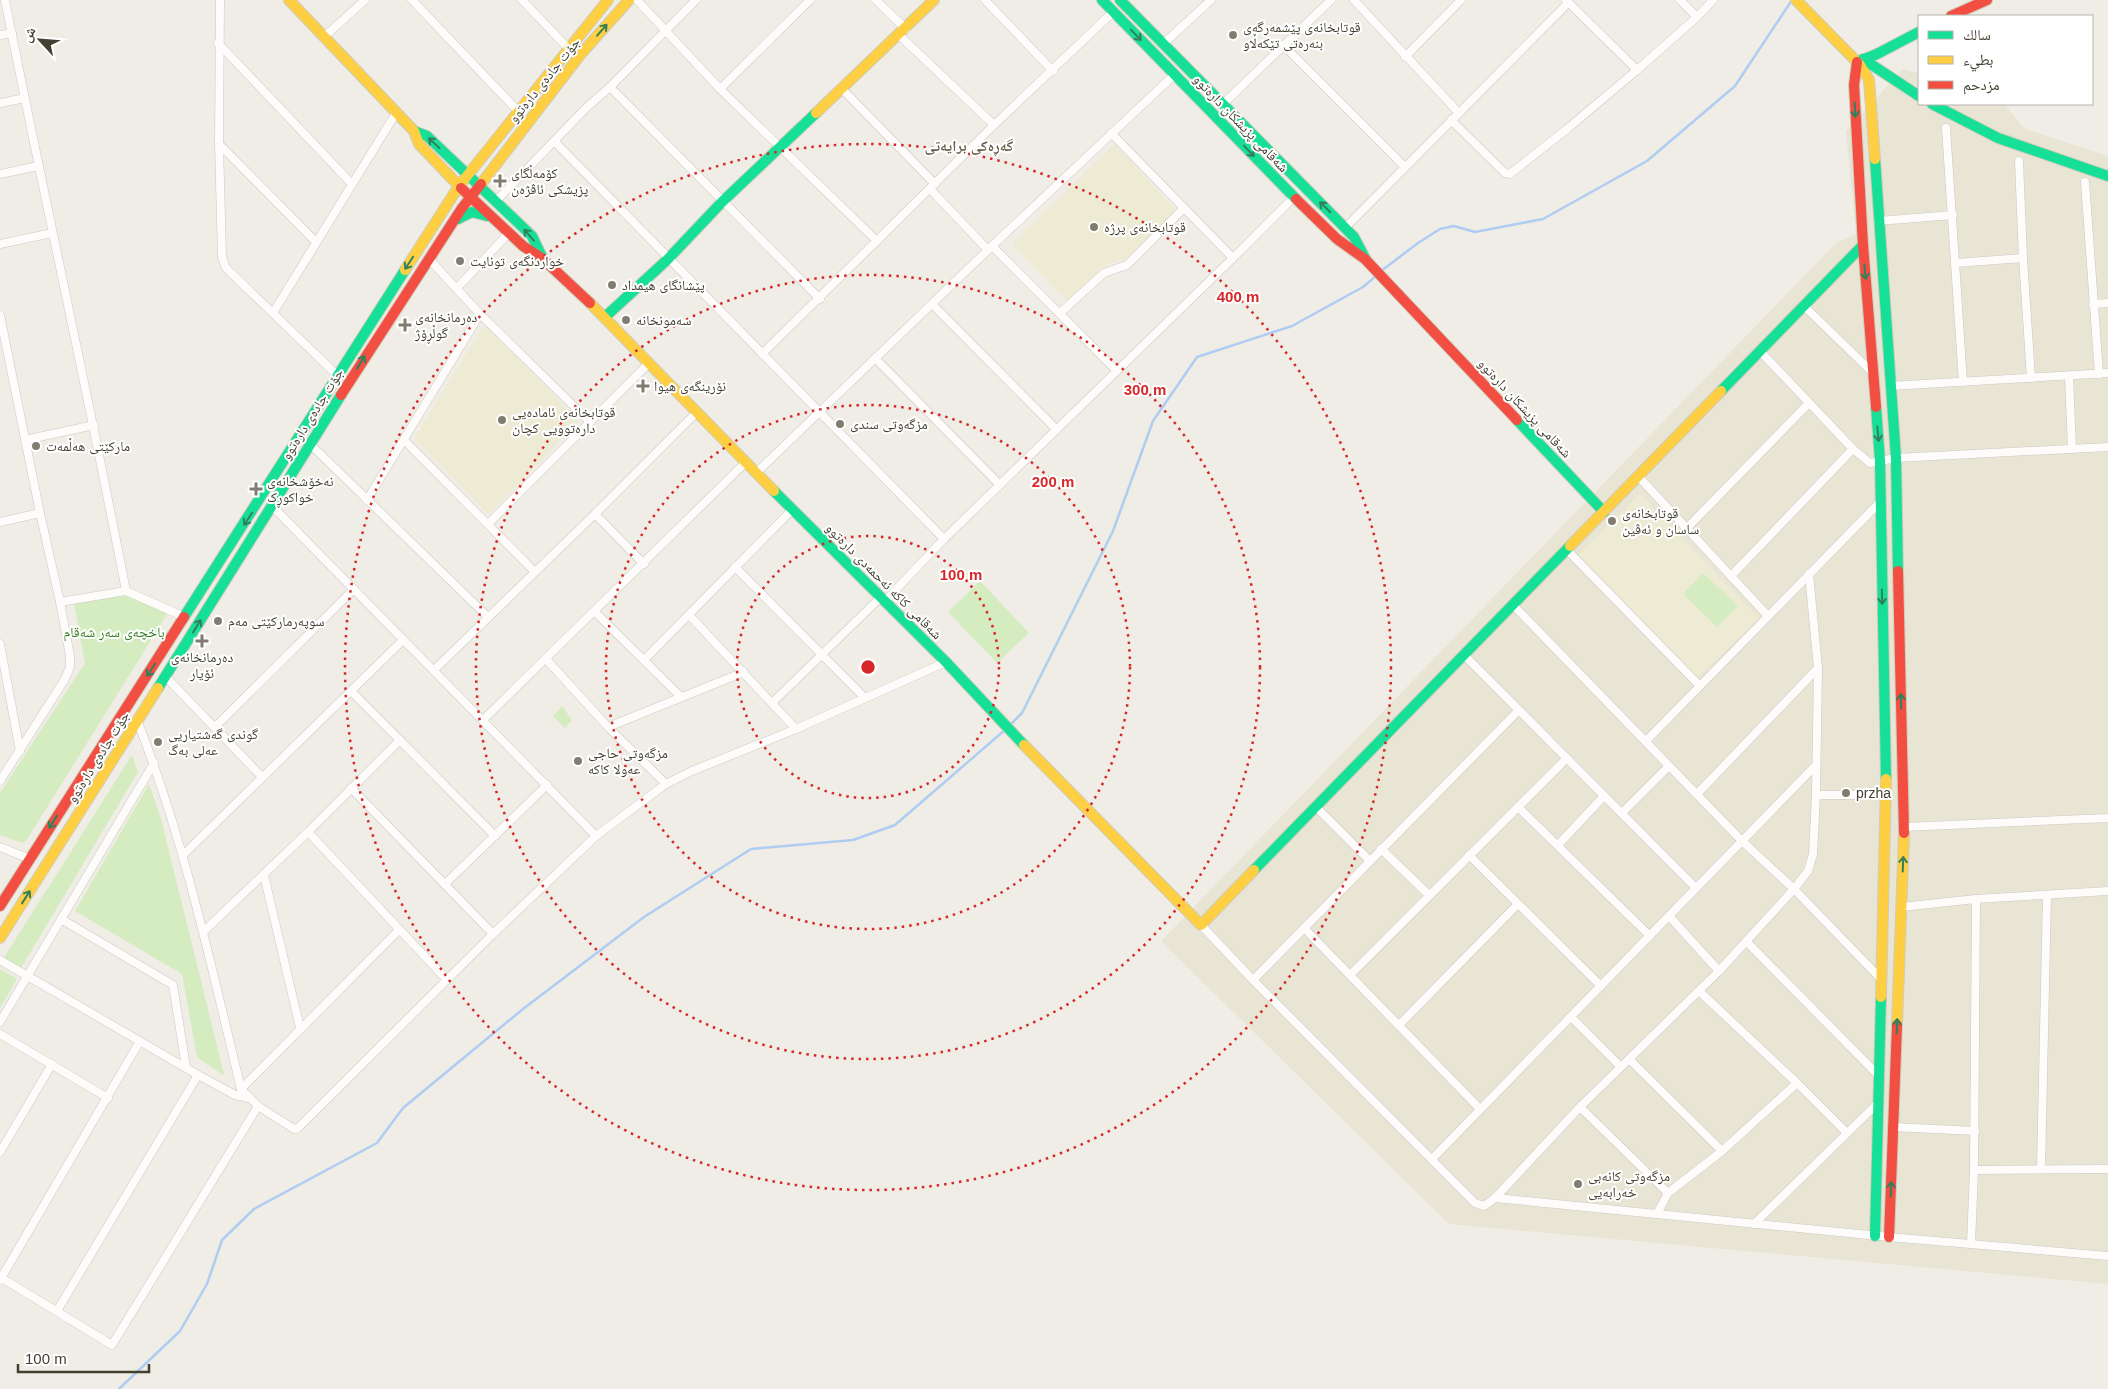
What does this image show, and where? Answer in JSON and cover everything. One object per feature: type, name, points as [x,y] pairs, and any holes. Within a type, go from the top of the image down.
[{"type":"street","points":[[5,0],[52,233],[94,425],[126,591]]},
{"type":"street","points":[[220,0],[218,43],[222,257],[226,268],[337,375]]},
{"type":"street","points":[[289,0],[414,132]]},
{"type":"street","points":[[324,37],[365,0]]},
{"type":"street","points":[[412,0],[518,111]]},
{"type":"street","points":[[522,0],[568,48]]},
{"type":"street","name":"جۆت جادەی دارەتوو","points":[[0,906],[278,472],[337,375],[467,175],[608,0]]},
{"type":"street","name":"جۆت جادەی دارەتوو","points":[[0,938],[385,324],[470,196],[580,55],[629,0]]},
{"type":"street","points":[[637,0],[720,89],[877,241]]},
{"type":"street","points":[[497,200],[586,108],[610,87],[696,0]]},
{"type":"street","points":[[720,89],[810,0]]},
{"type":"street","points":[[876,0],[903,32],[994,125]]},
{"type":"street","points":[[605,317],[668,260],[722,202],[782,148],[934,0]]},
{"type":"street","points":[[985,0],[1053,71]]},
{"type":"street","name":"شەقامی پزیشکان دارەتوو","points":[[1102,0],[1294,197],[1337,239],[1354,247]]},
{"type":"street","name":"شەقامی پزیشکان دارەتوو","points":[[1120,0],[1345,228],[1354,247],[1604,512]]},
{"type":"street","points":[[1163,44],[1211,0]]},
{"type":"street","points":[[1223,104],[1332,0]]},
{"type":"street","points":[[1354,0],[1459,113]]},
{"type":"street","points":[[1405,57],[1460,0]]},
{"type":"street","points":[[1680,0],[1697,17]]},
{"type":"street","points":[[1451,120],[1504,173],[1510,174],[1560,135],[1637,70],[1697,17],[1713,0]]},
{"type":"street","points":[[1953,15],[1987,0]]},
{"type":"street","points":[[1345,228],[1567,1],[1637,70]]},
{"type":"street","points":[[1798,2],[1860,61],[1918,95]]},
{"type":"street","points":[[762,354],[820,299],[994,125],[1113,12]]},
{"type":"street","points":[[0,35],[12,33]]},
{"type":"street","points":[[1860,61],[1918,33]]},
{"type":"street","points":[[218,43],[352,184]]},
{"type":"street","points":[[1283,45],[1405,167]]},
{"type":"street","points":[[1860,61],[1869,80],[1896,458],[1904,827],[1890,1237]]},
{"type":"street","points":[[1860,61],[1854,85],[1863,245],[1880,462],[1886,795],[1875,1236]]},
{"type":"street","points":[[756,473],[1184,65]]},
{"type":"street","points":[[610,87],[820,299]]},
{"type":"street","points":[[842,89],[990,248],[1060,313],[1116,370]]},
{"type":"street","points":[[0,103],[25,98]]},
{"type":"street","points":[[1934,105],[1998,138],[2108,176]]},
{"type":"street","points":[[273,313],[396,112]]},
{"type":"street","points":[[1946,128],[1963,382]]},
{"type":"street","name":"شەقامی کاکە ئەحمەدی دارەتوو","points":[[414,132],[427,136],[532,236],[543,258]]},
{"type":"street","name":"شەقامی کاکە ئەحمەدی دارەتوو","points":[[414,132],[419,144],[441,168],[523,246],[543,258],[605,317],[792,510],[946,662],[1026,747],[1201,925]]},
{"type":"street","points":[[1112,133],[1233,258]]},
{"type":"street","points":[[554,142],[944,539]]},
{"type":"street","points":[[219,144],[316,242]]},
{"type":"street","points":[[506,150],[489,183],[490,192],[509,214]]},
{"type":"street","points":[[451,160],[462,166],[469,167],[485,152]]},
{"type":"street","points":[[2019,161],[2031,378]]},
{"type":"street","points":[[0,174],[38,166]]},
{"type":"street","points":[[436,222],[451,192],[449,183],[441,168]]},
{"type":"street","points":[[2085,182],[2099,374]]},
{"type":"street","points":[[773,702],[822,654],[883,599],[1294,197]]},
{"type":"street","points":[[1060,313],[1104,272],[1127,265],[1184,209]]},
{"type":"street","points":[[449,229],[464,214],[473,211],[483,213],[500,224]]},
{"type":"street","points":[[1878,222],[1953,215]]},
{"type":"street","points":[[0,244],[52,233]]},
{"type":"street","points":[[457,288],[509,233]]},
{"type":"street","points":[[1809,574],[1818,668],[1816,795],[1813,854],[1808,871],[1747,942],[1580,1107],[1495,1198],[1484,1206],[1475,1203],[1253,980],[1201,925],[1863,245]]},
{"type":"street","points":[[1956,263],[2023,258]]},
{"type":"street","points":[[429,259],[480,314],[590,422]]},
{"type":"street","points":[[2093,304],[2108,303]]},
{"type":"street","points":[[932,304],[1056,429]]},
{"type":"street","points":[[1804,306],[1873,373]]},
{"type":"street","points":[[368,500],[480,314]]},
{"type":"street","points":[[0,315],[60,602],[70,667],[65,679],[0,781]]},
{"type":"street","points":[[1760,351],[1867,462],[1880,462],[1896,458],[2108,447]]},
{"type":"street","points":[[875,358],[1000,485]]},
{"type":"street","points":[[488,524],[649,363]]},
{"type":"street","points":[[1890,386],[2108,373]]},
{"type":"street","points":[[2070,376],[2072,449]]},
{"type":"street","points":[[1687,528],[1810,403]]},
{"type":"street","points":[[434,670],[697,412]]},
{"type":"street","points":[[25,440],[94,425]]},
{"type":"street","points":[[404,440],[535,572]]},
{"type":"street","points":[[310,444],[488,617]]},
{"type":"street","points":[[1731,576],[1853,449]]},
{"type":"street","points":[[483,720],[746,462]]},
{"type":"street","points":[[1638,476],[1768,616]]},
{"type":"street","points":[[1646,741],[1881,501]]},
{"type":"street","points":[[272,505],[353,590],[596,836]]},
{"type":"street","points":[[644,660],[792,510]]},
{"type":"street","points":[[0,522],[40,513]]},
{"type":"street","points":[[595,514],[644,564]]},
{"type":"street","points":[[1567,550],[1700,686]]},
{"type":"street","points":[[735,567],[866,698]]},
{"type":"street","points":[[215,728],[353,590]]},
{"type":"street","points":[[60,602],[126,591],[185,617]]},
{"type":"street","points":[[1513,605],[1742,841],[1794,889],[1881,979]]},
{"type":"street","points":[[595,612],[681,697]]},
{"type":"street","points":[[689,615],[773,702],[796,729]]},
{"type":"street","points":[[183,855],[403,640]]},
{"type":"street","points":[[0,644],[20,750]]},
{"type":"street","points":[[1464,655],[1696,888]]},
{"type":"street","points":[[546,659],[608,727],[666,784]]},
{"type":"street","points":[[137,720],[154,763],[183,855],[241,1089],[258,1106],[290,1128],[298,1128],[446,980],[596,836],[666,784],[692,771],[796,729],[946,662]]},
{"type":"street","points":[[1697,794],[1818,668]]},
{"type":"street","points":[[608,727],[744,672]]},
{"type":"street","points":[[165,676],[262,777]]},
{"type":"street","points":[[351,691],[495,836]]},
{"type":"street","points":[[1253,980],[1519,710]]},
{"type":"street","points":[[203,932],[264,875],[400,740]]},
{"type":"street","points":[[1350,975],[1567,758]]},
{"type":"street","points":[[0,1022],[154,763]]},
{"type":"street","points":[[1622,813],[1669,766]]},
{"type":"street","points":[[1432,1159],[1815,766]]},
{"type":"street","points":[[445,884],[547,785]]},
{"type":"street","points":[[351,788],[494,934]]},
{"type":"street","points":[[1816,795],[1886,795]]},
{"type":"street","points":[[1558,845],[1604,796]]},
{"type":"street","points":[[1316,807],[1370,861]]},
{"type":"street","points":[[1518,807],[1650,936]]},
{"type":"street","points":[[1904,827],[2108,818]]},
{"type":"street","points":[[308,832],[446,980]]},
{"type":"street","points":[[0,847],[47,863]]},
{"type":"street","points":[[1381,849],[1429,895]]},
{"type":"street","points":[[1470,855],[1601,986]]},
{"type":"street","points":[[264,875],[300,1028]]},
{"type":"street","points":[[1901,907],[1976,899],[2108,891]]},
{"type":"street","points":[[2041,1169],[2047,895]]},
{"type":"street","points":[[1971,1244],[1975,1131],[1976,899]]},
{"type":"street","points":[[1399,1025],[1518,904]]},
{"type":"street","points":[[1669,916],[1719,971]]},
{"type":"street","points":[[61,918],[173,985],[186,1067]]},
{"type":"street","points":[[1304,928],[1480,1109]]},
{"type":"street","points":[[241,1089],[399,930]]},
{"type":"street","points":[[1747,942],[1879,1076]]},
{"type":"street","points":[[0,960],[198,1075],[235,1095],[250,1098]]},
{"type":"street","points":[[1698,991],[1797,1083],[1847,1133]]},
{"type":"street","points":[[1571,1017],[1621,1067]]},
{"type":"street","points":[[0,1034],[108,1098]]},
{"type":"street","points":[[140,1041],[0,1279],[112,1344],[258,1106]]},
{"type":"street","points":[[1629,1059],[1722,1151]]},
{"type":"street","points":[[0,1152],[52,1064]]},
{"type":"street","points":[[57,1311],[198,1075]]},
{"type":"street","points":[[1657,1214],[1668,1193],[1722,1151],[1797,1083]]},
{"type":"street","points":[[1754,1224],[1878,1103]]},
{"type":"street","points":[[1580,1107],[1668,1193]]},
{"type":"street","points":[[1893,1127],[1975,1131]]},
{"type":"street","points":[[1974,1170],[2108,1169]]},
{"type":"street","points":[[1495,1198],[1875,1236],[2108,1256]]},
{"type":"shaded area","points":[[1903,69],[1918,73],[1918,105],[2005,105],[2025,129],[2108,156],[2108,1284],[1449,1224],[1161,941],[1836,243],[1856,234],[1846,131]]},
{"type":"shaded area","name":"قوتابخانەی پرژە","points":[[1114,144],[1176,210],[1126,259],[1106,265],[1068,302],[1012,244]]},
{"type":"shaded area","name":"قوتابخانەی ئامادەیی دارەتوویی کچان","points":[[483,327],[489,329],[579,421],[490,513],[486,512],[415,437]]},
{"type":"shaded area","points":[[1640,494],[1759,618],[1696,679],[1577,557]]},
{"type":"green space","points":[[1703,573],[1738,606],[1717,627],[1683,594]]},
{"type":"green space","points":[[980,581],[1029,633],[997,663],[948,612]]},
{"type":"green space","name":"باخچەی سەر شەقام","points":[[120,594],[169,611],[26,841],[22,843],[0,835],[0,793],[85,663],[74,604]]},
{"type":"green space","points":[[562,706],[572,720],[565,728],[553,716]]},
{"type":"green space","points":[[132,755],[138,772],[21,968],[5,958],[5,956]]},
{"type":"green space","points":[[149,784],[161,819],[223,1075],[197,1057],[182,974],[75,911]]},
{"type":"green space","points":[[0,969],[17,979],[0,1008]]},
{"type":"waterway","points":[[1381,271],[1440,229],[1454,226],[1475,232],[1543,219],[1647,161],[1735,86],[1792,0]]},
{"type":"waterway","points":[[1010,725],[1022,713],[1113,531],[1153,421],[1197,357],[1292,326],[1363,287],[1377,275]]},
{"type":"waterway","points":[[119,1389],[180,1331],[207,1284],[222,1240],[254,1209],[377,1143],[403,1108],[523,1009],[644,917],[751,849],[853,840],[895,825],[1006,729]]},
{"type":"traffic: fast","points":[[1102,0],[1296,199]]},
{"type":"traffic: fast","points":[[1120,0],[1354,237],[1365,258]]},
{"type":"traffic: fast","points":[[1857,62],[1918,33]]},
{"type":"traffic: fast","points":[[1863,59],[1918,95]]},
{"type":"traffic: fast","points":[[1934,105],[1998,138],[2108,176]]},
{"type":"traffic: fast","points":[[605,317],[668,259],[722,202],[816,113]]},
{"type":"traffic: fast","points":[[414,131],[427,136],[532,236],[543,259]]},
{"type":"traffic: fast","points":[[1875,159],[1896,458],[1898,571]]},
{"type":"traffic: fast","points":[[458,219],[472,212],[487,216]]},
{"type":"traffic: fast","points":[[1721,391],[1863,245]]},
{"type":"traffic: fast","points":[[184,617],[405,270]]},
{"type":"traffic: fast","points":[[158,688],[341,395]]},
{"type":"traffic: fast","points":[[1876,407],[1880,461],[1886,779]]},
{"type":"traffic: fast","points":[[1517,420],[1604,512]]},
{"type":"traffic: fast","points":[[774,491],[946,662],[1024,745]]},
{"type":"traffic: fast","points":[[1254,870],[1570,546]]},
{"type":"traffic: fast","points":[[1875,1236],[1881,997]]},
{"type":"traffic: slow","points":[[289,0],[414,131],[419,144],[461,188]]},
{"type":"traffic: slow","points":[[405,270],[459,186],[608,0]]},
{"type":"traffic: slow","points":[[481,184],[580,55],[629,0]]},
{"type":"traffic: slow","points":[[816,113],[934,0]]},
{"type":"traffic: slow","points":[[1796,0],[1860,65],[1869,80],[1875,159]]},
{"type":"traffic: slow","points":[[590,303],[774,491]]},
{"type":"traffic: slow","points":[[1570,546],[1721,391]]},
{"type":"traffic: slow","points":[[0,938],[158,688]]},
{"type":"traffic: slow","points":[[1024,745],[1201,925],[1254,870]]},
{"type":"traffic: slow","points":[[1881,997],[1886,779]]},
{"type":"traffic: slow","points":[[1897,1025],[1904,833]]},
{"type":"traffic: jam","points":[[1953,15],[1987,0]]},
{"type":"traffic: jam","points":[[1857,62],[1854,85],[1863,245],[1876,407]]},
{"type":"traffic: jam","points":[[341,395],[462,208],[481,184]]},
{"type":"traffic: jam","points":[[461,188],[523,246],[543,259],[590,303]]},
{"type":"traffic: jam","points":[[1296,199],[1337,239],[1365,259],[1517,420]]},
{"type":"traffic: jam","points":[[1898,571],[1904,833]]},
{"type":"traffic: jam","points":[[0,906],[184,617]]},
{"type":"traffic: jam","points":[[1889,1237],[1897,1025]]},
{"type":"place","name":"قوتابخانەی پێشمەرگەی بنەرەتی تێکەڵاو","points":[[1233,35]]},
{"type":"place","name":"کۆمەڵگای پزیشکی ئاڤژەن","points":[[500,181]]},
{"type":"place","name":"قوتابخانەی پرژە","points":[[1094,227]]},
{"type":"place","name":"خواردنگەی تونایت","points":[[460,261]]},
{"type":"place","name":"پێشانگای هیمداد","points":[[612,285]]},
{"type":"place","name":"سەمونخانە","points":[[626,320]]},
{"type":"place","name":"دەرمانخانەی گوڵڕۆژ","points":[[405,325]]},
{"type":"place","name":"نۆرینگەی هیوا","points":[[643,386]]},
{"type":"place","name":"قوتابخانەی ئامادەیی دارەتوویی کچان","points":[[502,420]]},
{"type":"place","name":"مزگەوتی سندی","points":[[840,424]]},
{"type":"place","name":"مارکێتی هەڵمەت","points":[[36,446]]},
{"type":"place","name":"نەخۆشخانەی خواکوڕک","points":[[256,489]]},
{"type":"place","name":"قوتابخانەی ساسان و ئەڤین","points":[[1612,521]]},
{"type":"place","name":"سوپەرمارکێتی مەم","points":[[218,621]]},
{"type":"place","name":"دەرمانخانەی ئۆیار","points":[[202,641]]},
{"type":"place","name":"گوندی گەشتیاریی عەلی بەگ","points":[[158,742]]},
{"type":"place","name":"مزگەوتی حاجی عەولا کاکە","points":[[578,761]]},
{"type":"place","name":"przha","points":[[1846,793]]},
{"type":"place","name":"مزگەوتی کانەبی خەرابەیی","points":[[1578,1184]]},
{"type":"district","name":"گەڕەکی برایەتی","points":[[969,145]]}]
